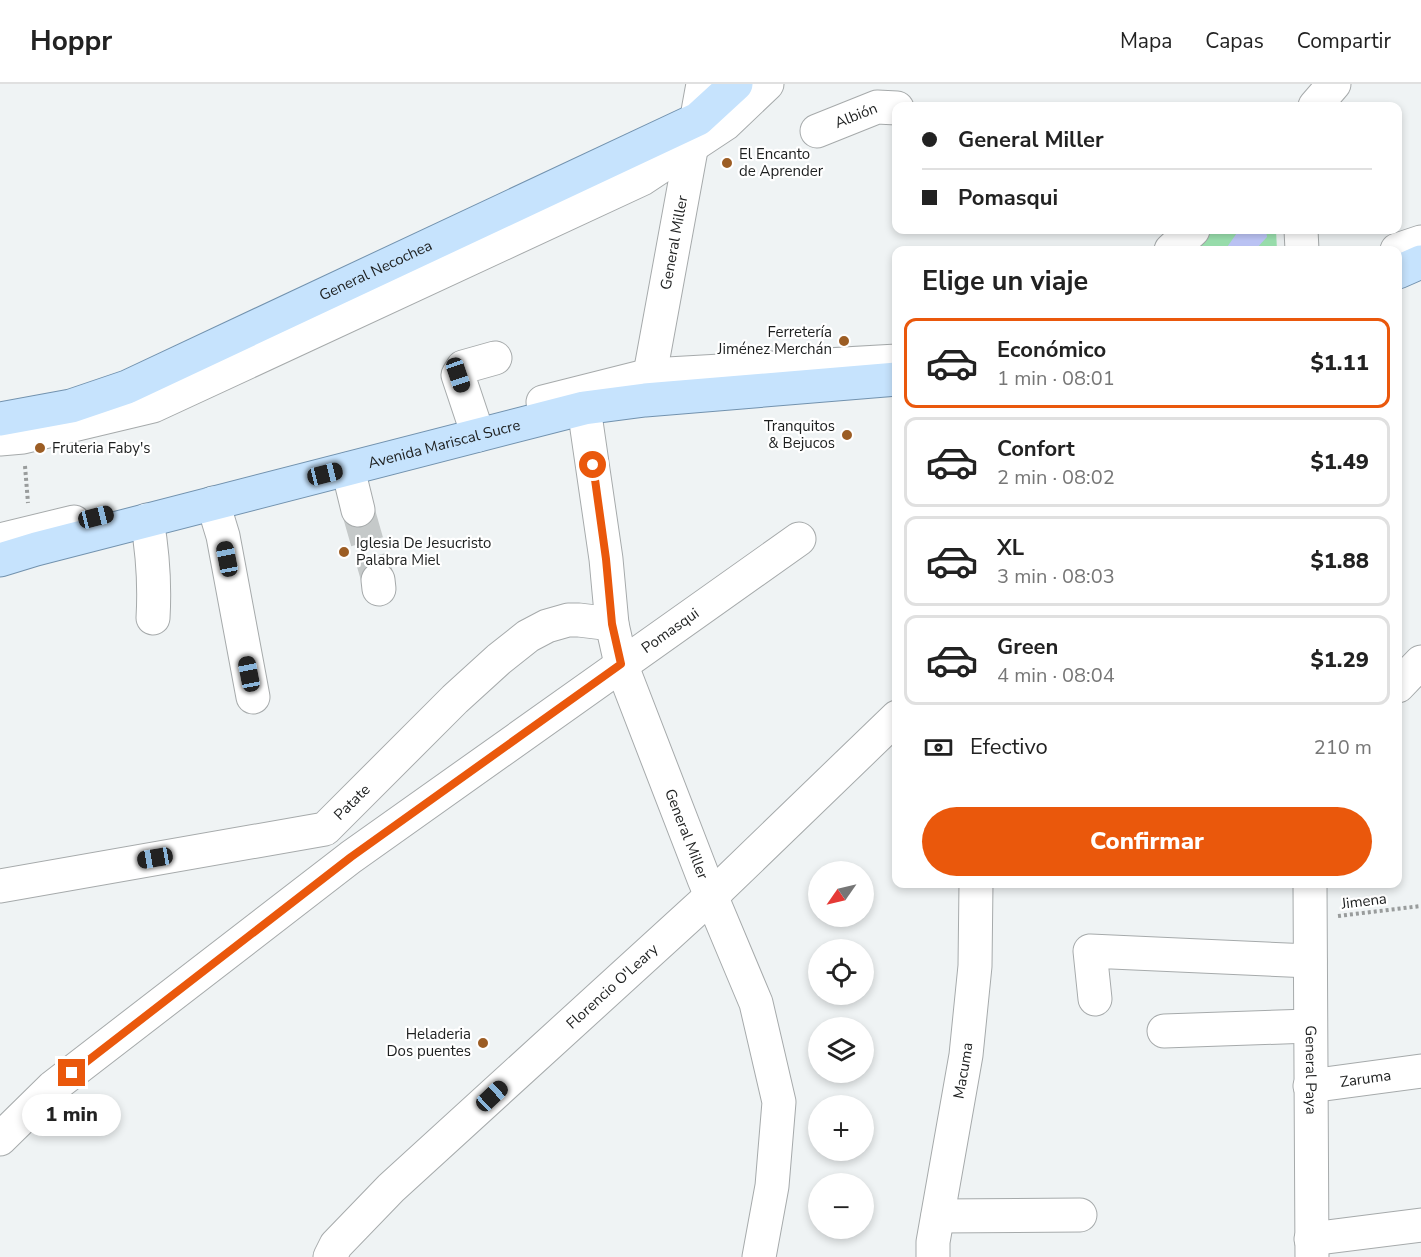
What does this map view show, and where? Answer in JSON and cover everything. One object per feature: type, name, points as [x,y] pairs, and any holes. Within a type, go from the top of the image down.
[{"type":"main road","name":"General Necochea","points":[[8,432],[71,406],[127,387],[695,132],[736,84]]},
{"type":"main road","points":[[1402,270],[1421,262]]},
{"type":"main road","name":"Avenida Mariscal Sucre","points":[[0,560],[348,469],[475,428],[584,408],[647,388],[892,379]]},
{"type":"street","name":"General Miller","points":[[647,388],[703,84]]},
{"type":"street","points":[[695,132],[725,124],[766,84]]},
{"type":"street","points":[[1318,102],[1334,84]]},
{"type":"street","name":"Albión","points":[[817,131],[877,107],[892,108]]},
{"type":"street","points":[[1175,246],[1189,234]]},
{"type":"street","points":[[1402,248],[1421,242]]},
{"type":"street","points":[[475,428],[458,375],[459,370],[495,358]]},
{"type":"street","points":[[15,537],[647,388],[735,372],[892,361]]},
{"type":"street","name":"General Miller","points":[[584,408],[606,559],[612,624],[621,664],[711,896],[756,1003],[779,1102],[772,1186],[759,1257]]},
{"type":"street","points":[[348,469],[358,510]]},
{"type":"street","points":[[213,503],[223,536],[253,697]]},
{"type":"street","points":[[147,520],[155,584],[153,618]]},
{"type":"street","name":"Pomasqui","points":[[0,1139],[53,1087],[351,857],[799,539]]},
{"type":"street","name":"Patate","points":[[0,886],[325,829],[455,699],[528,636],[547,626],[568,620],[612,624]]},
{"type":"street","points":[[1402,682],[1421,662]]},
{"type":"street","name":"Florencio O'Leary","points":[[330,1257],[336,1245],[391,1188],[711,896],[892,722]]},
{"type":"street","points":[[325,829],[332,846],[340,854],[351,857]]},
{"type":"street","name":"Macuma","points":[[933,1257],[966,1055],[975,966],[976,888]]},
{"type":"street","name":"General Paya","points":[[1310,888],[1312,1248]]},
{"type":"street","points":[[1095,999],[1090,951],[1310,961]]},
{"type":"street","points":[[1164,1031],[1310,1026]]},
{"type":"street","name":"Zaruma","points":[[1310,1086],[1421,1071]]},
{"type":"street","points":[[938,1216],[1080,1215]]},
{"type":"street","points":[[1312,1248],[1421,1225]]},
{"type":"path","points":[[8,432],[15,537]]},
{"type":"path","name":"Jimena","points":[[1310,919],[1421,906]]},
{"type":"green space","points":[[1209,234],[1276,234],[1277,246],[1195,246]]},
{"type":"water","points":[[1236,234],[1267,234],[1267,237],[1259,246],[1228,246]]},
{"type":"tunnel","points":[[358,510],[378,580]]},
{"type":"place","name":"El Encanto de Aprender","points":[[727,163]]},
{"type":"place","name":"Ferretería Jiménez Merchán","points":[[844,341]]},
{"type":"place","name":"Tranquitos & Bejucos","points":[[847,435]]},
{"type":"place","name":"Fruteria Faby's","points":[[40,448]]},
{"type":"place","name":"Iglesia De Jesucristo Palabra Miel","points":[[344,552]]},
{"type":"place","name":"Heladeria Dos puentes","points":[[483,1043]]},
{"type":"route","points":[[72,1073],[351,857],[621,664],[612,624],[593,465]]}]
